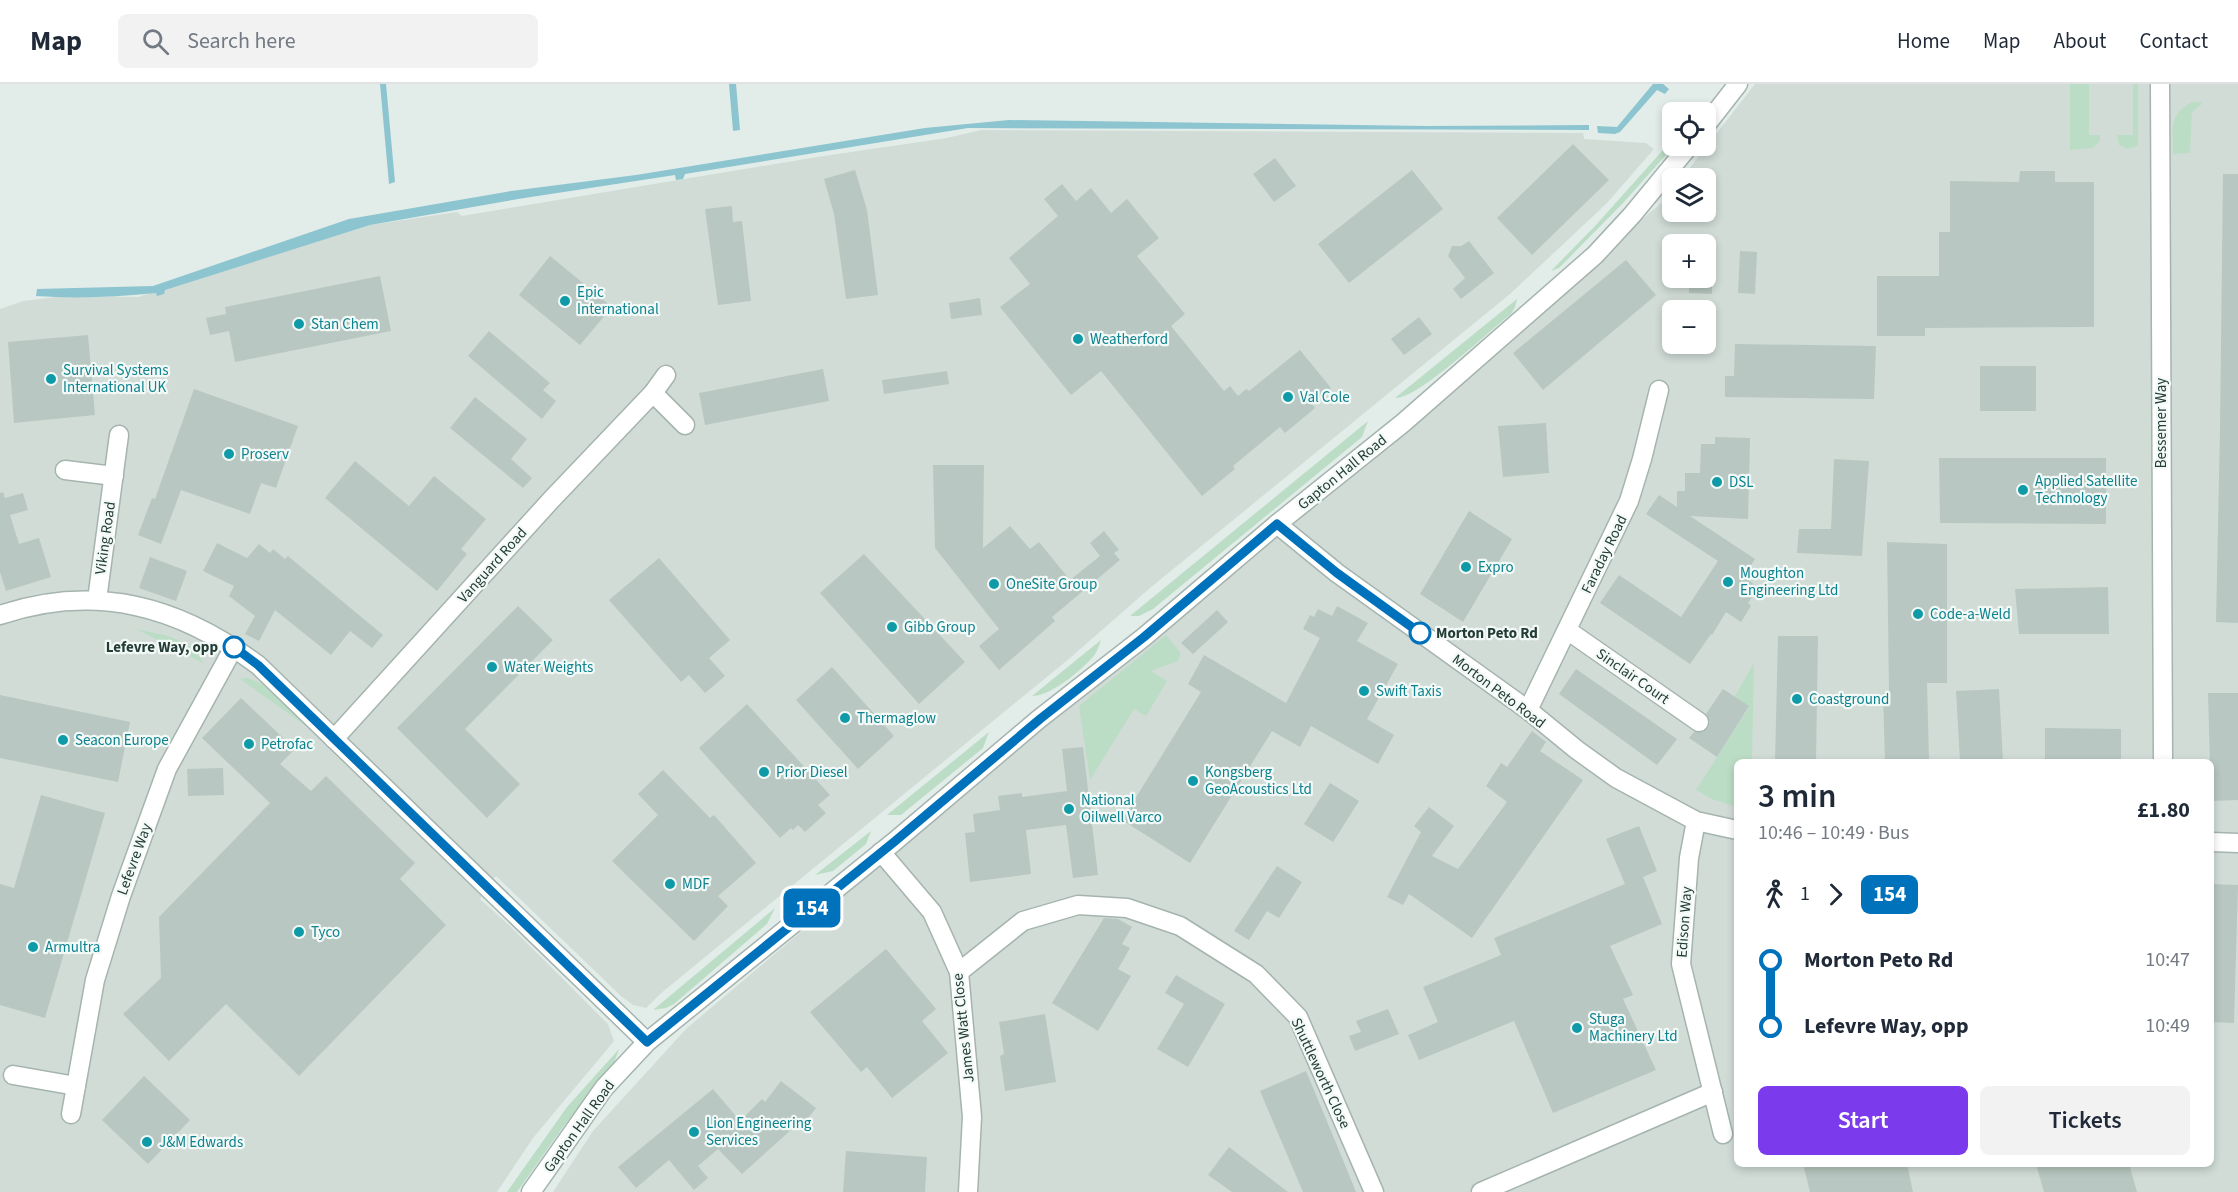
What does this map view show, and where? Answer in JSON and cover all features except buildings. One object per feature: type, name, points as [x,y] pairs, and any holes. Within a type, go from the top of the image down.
[{"type":"street","points":[[1716,112],[1738,84]]},
{"type":"street","name":"Bessemer Way","points":[[2160,84],[2163,759]]},
{"type":"street","name":"Gapton Hall Road","points":[[531,1192],[604,1088],[647,1042],[882,852],[1040,719],[1144,637],[1277,524],[1403,423],[1595,255],[1681,156]]},
{"type":"street","name":"Vanguard Road","points":[[334,739],[551,500],[653,393],[666,375]]},
{"type":"street","name":"Faraday Road","points":[[1528,710],[1629,501],[1659,390]]},
{"type":"street","points":[[653,393],[685,425]]},
{"type":"street","name":"Viking Road","points":[[97,600],[119,435]]},
{"type":"street","points":[[65,470],[114,476]]},
{"type":"street","name":"Morton Peto Road","points":[[1277,524],[1337,573],[1528,710],[1616,778],[1696,821],[1734,829]]},
{"type":"street","points":[[0,615],[39,605],[97,600],[149,608],[208,632],[234,647],[258,665],[647,1042]]},
{"type":"street","name":"Sinclair Court","points":[[1567,630],[1699,722]]},
{"type":"street","name":"Lefevre Way","points":[[71,1114],[95,980],[121,896],[167,769],[234,647]]},
{"type":"street","name":"Edison Way","points":[[1696,821],[1689,858],[1681,964],[1723,1134]]},
{"type":"street","points":[[2214,842],[2238,843]]},
{"type":"street","name":"James Watt Close","points":[[882,852],[932,912],[959,972],[972,1116],[968,1192]]},
{"type":"street","name":"Shuttleworth Close","points":[[959,972],[1023,921],[1078,905],[1126,908],[1180,926],[1256,974],[1298,1017],[1374,1192]]},
{"type":"street","points":[[13,1075],[76,1086]]},
{"type":"street","points":[[1481,1192],[1713,1092]]},
{"type":"shaded area","points":[[1755,84],[2238,84],[2238,1192],[553,1192],[593,1131],[686,1029],[1662,202],[1662,222],[1716,222],[1716,168],[1690,168],[1699,156],[1716,156],[1716,134]]},
{"type":"shaded area","points":[[981,130],[1583,133],[1584,139],[1646,143],[1654,149],[1607,203],[1510,294],[1150,588],[1070,658],[660,994],[646,1008],[633,1005],[621,996],[496,876],[480,899],[608,1024],[614,1041],[533,1138],[497,1192],[0,1192],[0,309],[23,301],[66,296],[138,297],[370,225],[457,212],[462,216],[817,157],[947,138]]},
{"type":"green space","points":[[2070,84],[2089,84],[2089,135],[2100,135],[2100,141],[2093,148],[2070,150]]},
{"type":"green space","points":[[2133,84],[2138,84],[2138,146],[2127,149],[2119,145],[2117,135],[2133,135]]},
{"type":"green space","points":[[2192,102],[2201,102],[2201,105],[2192,112],[2190,153],[2173,154],[2175,117]]},
{"type":"green space","points":[[1662,151],[1662,156],[1665,156],[1623,203],[1559,268],[1551,271]]},
{"type":"green space","points":[[1517,299],[1511,314],[1436,377],[1405,396],[1395,398]]},
{"type":"green space","points":[[1368,421],[1362,437],[1153,609],[1139,616],[1130,616]]},
{"type":"green space","points":[[136,629],[166,636],[183,643],[198,655],[204,664]]},
{"type":"green space","points":[[1166,635],[1181,653],[1178,661],[1151,671],[1167,681],[1146,716],[1134,709],[1090,780],[1079,706]]},
{"type":"green space","points":[[1101,640],[1093,657],[1073,675],[1048,692],[1032,696]]},
{"type":"green space","points":[[1754,663],[1752,759],[1734,759],[1734,806],[1714,800],[1696,790],[1749,707],[1735,696]]},
{"type":"green space","points":[[247,678],[275,693],[313,731],[240,679]]},
{"type":"green space","points":[[989,732],[983,748],[901,815],[887,815]]},
{"type":"green space","points":[[871,831],[866,844],[833,871],[815,875]]},
{"type":"green space","points":[[775,908],[767,924],[674,1004],[653,1010]]},
{"type":"green space","points":[[619,1049],[613,1066],[563,1127],[517,1192],[507,1192],[567,1107]]},
{"type":"water","points":[[380,84],[386,84],[395,182],[389,184]]},
{"type":"water","points":[[729,84],[736,84],[740,130],[733,131]]},
{"type":"water","points":[[1653,84],[1663,84],[1669,89],[1665,94],[1657,90],[1620,132],[1598,133],[1597,126],[1617,127]]},
{"type":"water","points":[[1009,120],[1426,126],[1589,125],[1589,130],[968,128],[685,174],[683,179],[676,180],[675,175],[370,225],[165,290],[164,294],[157,296],[156,293],[96,297],[36,296],[37,289],[153,286],[349,219],[511,191],[636,175],[925,128]]},
{"type":"bus line","name":"154","points":[[234,647],[258,665],[647,1042],[894,842],[1040,719],[1144,637],[1277,524],[1337,573],[1420,633]]},
{"type":"place","name":"Epic International","points":[[565,301]]},
{"type":"place","name":"Stan Chem","points":[[299,324]]},
{"type":"place","name":"Weatherford","points":[[1078,339]]},
{"type":"place","name":"Survival Systems International UK","points":[[51,379]]},
{"type":"place","name":"Val Cole","points":[[1288,397]]},
{"type":"place","name":"Proserv","points":[[229,454]]},
{"type":"place","name":"DSL","points":[[1717,482]]},
{"type":"place","name":"Applied Satellite Technology","points":[[2023,490]]},
{"type":"place","name":"Expro","points":[[1466,567]]},
{"type":"place","name":"Moughton Engineering Ltd","points":[[1728,582]]},
{"type":"place","name":"OneSite Group","points":[[994,584]]},
{"type":"place","name":"Code-a-Weld","points":[[1918,614]]},
{"type":"place","name":"Gibb Group","points":[[892,627]]},
{"type":"place","name":"Morton Peto Rd","points":[[1420,633]]},
{"type":"place","name":"Lefevre Way, opp","points":[[234,647]]},
{"type":"place","name":"Water Weights","points":[[492,667]]},
{"type":"place","name":"Swift Taxis","points":[[1364,691]]},
{"type":"place","name":"Coastground","points":[[1797,699]]},
{"type":"place","name":"Thermaglow","points":[[845,718]]},
{"type":"place","name":"Seacon Europe","points":[[63,740]]},
{"type":"place","name":"Petrofac","points":[[249,744]]},
{"type":"place","name":"Prior Diesel","points":[[764,772]]},
{"type":"place","name":"Kongsberg GeoAcoustics Ltd","points":[[1193,781]]},
{"type":"place","name":"National Oilwell Varco","points":[[1069,809]]},
{"type":"place","name":"MDF","points":[[670,884]]},
{"type":"place","name":"Tyco","points":[[299,932]]},
{"type":"place","name":"Armultra","points":[[33,947]]},
{"type":"place","name":"Stuga Machinery Ltd","points":[[1577,1028]]},
{"type":"place","name":"Lion Engineering Services","points":[[694,1132]]},
{"type":"place","name":"J&M Edwards","points":[[147,1142]]}]
